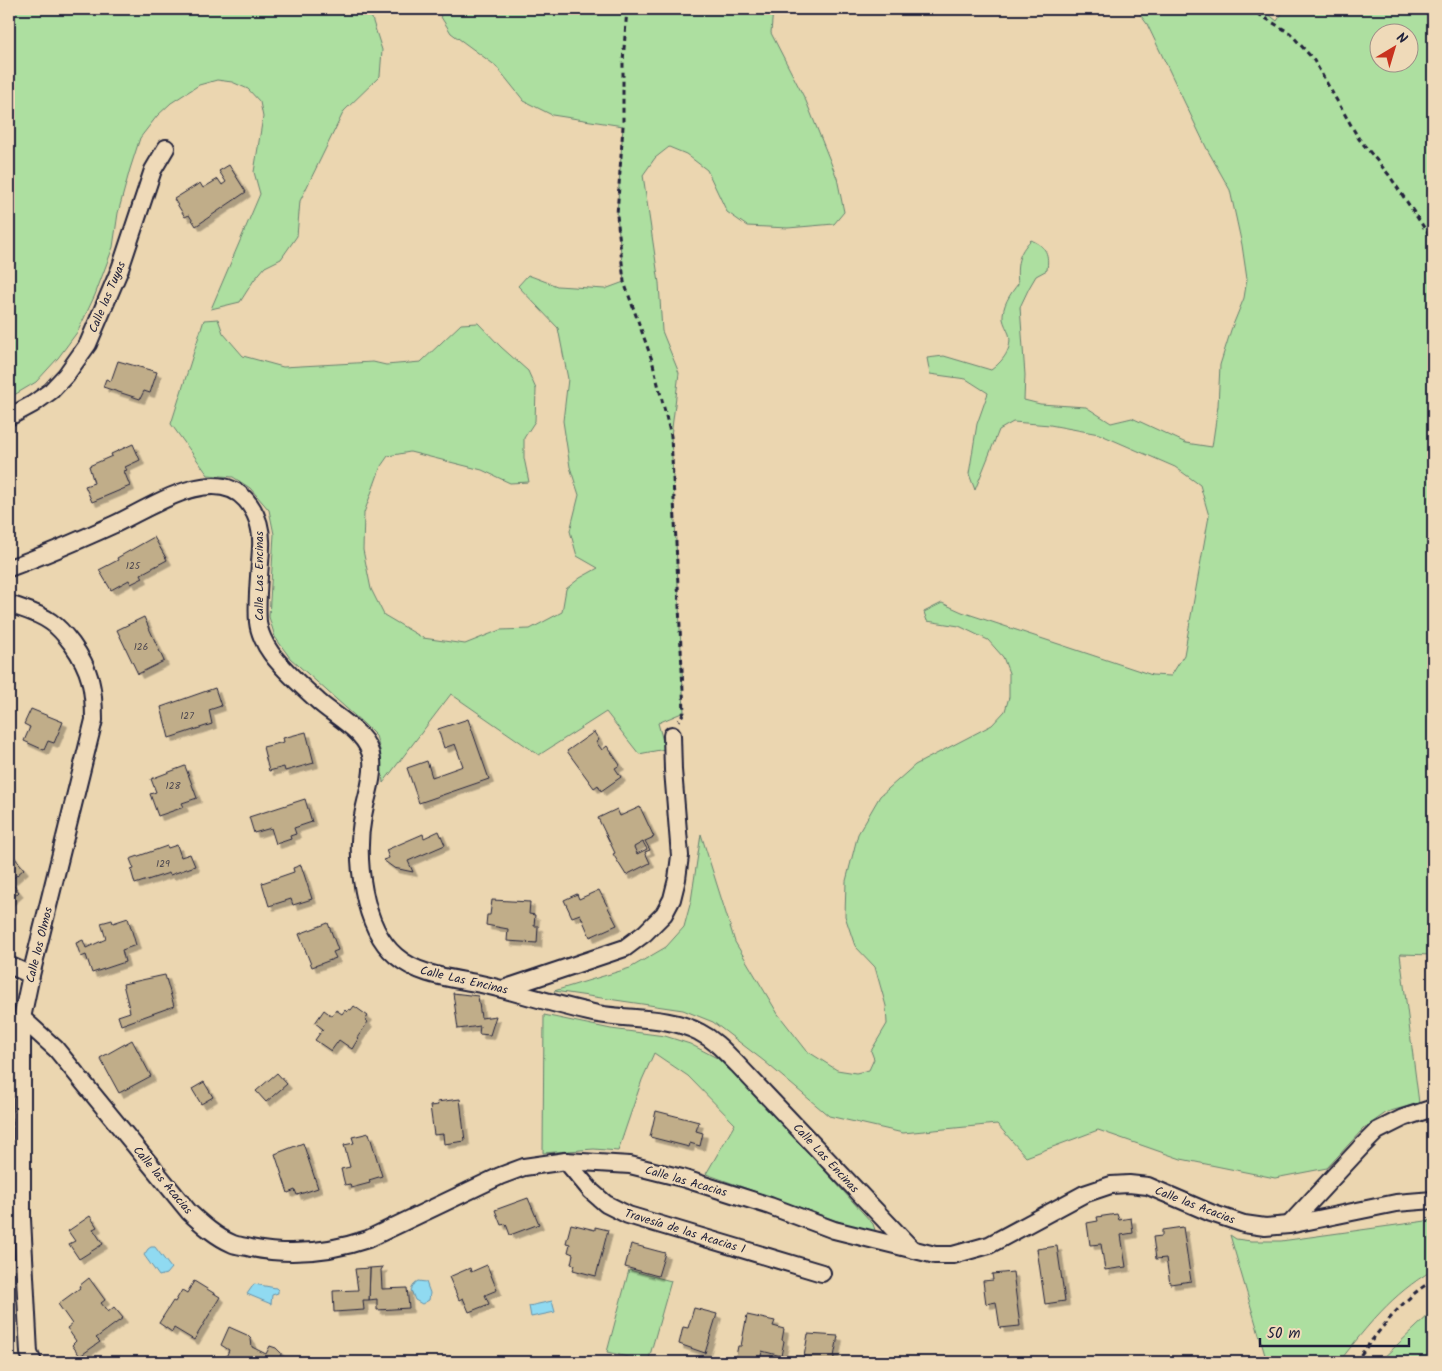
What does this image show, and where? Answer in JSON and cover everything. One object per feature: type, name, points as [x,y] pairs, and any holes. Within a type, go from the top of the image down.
[{"type":"street","name":"Calle las Tuyas","points":[[9,417],[33,404],[51,391],[66,375],[88,344],[120,269],[153,170],[166,148]]},
{"type":"street","name":"Calle Las Encinas","points":[[9,568],[115,524],[177,494],[198,487],[230,488],[242,496],[254,511],[262,532],[258,624],[264,642],[281,666],[321,704],[362,738],[370,751],[372,762],[370,784],[362,816],[358,851],[360,876],[378,933],[393,954],[413,968],[599,1014],[675,1024],[698,1031],[716,1044],[738,1065],[914,1251]]},
{"type":"street","name":"Calle los Olmos","points":[[9,604],[51,621],[65,633],[86,666],[92,682],[94,698],[94,720],[22,1018],[22,1219],[29,1353],[33,1362]]},
{"type":"street","points":[[503,989],[625,948],[645,933],[664,914],[674,892],[680,856],[672,735]]},
{"type":"street","points":[[9,965],[31,975]]},
{"type":"street","name":"Calle las Acacias","points":[[22,1018],[56,1049],[189,1212],[209,1230],[233,1244],[268,1251],[297,1253],[351,1245],[368,1239],[500,1176],[524,1167],[566,1161],[630,1165],[674,1176],[770,1206],[834,1230],[935,1255],[954,1255],[989,1245],[1084,1194],[1111,1185],[1148,1186],[1211,1213],[1244,1224],[1265,1227],[1289,1225],[1396,1202],[1433,1200]]},
{"type":"street","points":[[1289,1225],[1377,1131],[1403,1118],[1433,1108]]},
{"type":"street","name":"Travesía de las Acacias 1","points":[[566,1161],[591,1191],[606,1204],[628,1215],[822,1273]]},
{"type":"path","points":[[627,9],[623,62],[623,126],[617,215],[624,282],[652,360],[671,436],[684,712],[672,735]]},
{"type":"path","points":[[1250,9],[1290,33],[1313,59],[1359,139],[1389,176],[1433,239]]},
{"type":"path","points":[[1355,1362],[1402,1306],[1424,1285],[1433,1281]]},
{"type":"green space","points":[[9,9],[369,9],[382,50],[380,76],[344,111],[300,201],[297,236],[281,259],[265,267],[240,302],[211,309],[260,194],[254,172],[263,117],[260,102],[248,89],[232,82],[217,80],[199,85],[171,103],[157,116],[140,138],[118,213],[113,247],[95,295],[78,331],[58,358],[36,382],[9,398]]},
{"type":"green space","points":[[436,9],[773,9],[771,33],[806,101],[837,178],[844,212],[834,224],[788,228],[747,226],[727,212],[707,170],[686,154],[669,147],[655,158],[643,175],[659,283],[662,331],[679,373],[671,436],[684,712],[658,723],[665,749],[639,754],[606,712],[539,755],[451,694],[383,783],[380,750],[376,736],[290,658],[275,637],[269,617],[274,534],[269,510],[250,488],[233,477],[208,475],[171,424],[204,320],[218,319],[223,333],[243,356],[283,367],[373,362],[386,365],[421,362],[461,324],[478,323],[528,371],[536,389],[535,421],[524,438],[524,458],[529,482],[510,483],[482,470],[410,452],[388,456],[381,466],[364,513],[363,550],[371,589],[384,615],[423,638],[465,644],[500,630],[530,629],[562,612],[566,589],[580,578],[598,568],[577,556],[570,531],[579,495],[570,467],[563,421],[568,379],[558,328],[518,286],[528,275],[557,286],[605,289],[624,282],[617,215],[623,126],[552,115],[524,101],[496,66],[451,33]]},
{"type":"green space","points":[[1136,9],[1262,9],[1277,21],[1285,9],[1433,9],[1433,955],[1400,954],[1419,1103],[1387,1112],[1363,1129],[1327,1168],[1275,1178],[1181,1159],[1098,1130],[1026,1157],[997,1124],[903,1133],[829,1116],[764,1061],[713,1022],[683,1010],[554,991],[630,968],[666,947],[684,927],[691,901],[701,834],[735,942],[778,1014],[807,1051],[837,1070],[856,1073],[869,1070],[874,1059],[871,1051],[887,1024],[886,1006],[875,967],[855,946],[845,916],[846,881],[858,834],[880,796],[915,765],[992,725],[1005,711],[1009,697],[1009,673],[1003,657],[988,640],[959,626],[927,621],[924,612],[942,603],[962,612],[1152,675],[1171,676],[1184,655],[1209,516],[1200,485],[1175,467],[1099,434],[1050,425],[1013,422],[999,430],[975,490],[969,474],[977,424],[988,393],[966,379],[930,374],[927,358],[944,356],[991,370],[999,363],[1006,355],[1010,340],[1003,319],[1005,305],[1018,284],[1017,271],[1019,260],[1023,250],[1031,240],[1044,248],[1048,264],[1047,270],[1036,276],[1020,307],[1025,375],[1024,400],[1040,404],[1086,407],[1111,423],[1132,418],[1186,443],[1212,447],[1218,406],[1220,365],[1244,298],[1247,279],[1230,190],[1207,149],[1147,24]]},
{"type":"green space","points":[[544,1015],[611,1029],[665,1036],[690,1044],[717,1058],[747,1085],[873,1224],[875,1230],[871,1233],[706,1174],[735,1124],[688,1076],[654,1053],[642,1080],[618,1151],[594,1149],[543,1153]]},
{"type":"green space","points":[[1433,1220],[1433,1270],[1418,1279],[1393,1300],[1339,1362],[1267,1362],[1230,1235],[1236,1239],[1251,1241],[1281,1241]]},
{"type":"green space","points":[[629,1270],[671,1281],[648,1362],[607,1352]]},
{"type":"green space","points":[[1433,1311],[1433,1362],[1379,1362]]},
{"type":"water","points":[[151,1247],[155,1247],[171,1268],[166,1274],[159,1276],[144,1255]]},
{"type":"water","points":[[418,1281],[426,1282],[430,1293],[429,1300],[422,1304],[415,1300],[411,1290]]},
{"type":"water","points":[[254,1284],[278,1290],[278,1293],[272,1295],[271,1304],[247,1294]]},
{"type":"water","points":[[552,1301],[555,1312],[531,1317],[529,1306]]},
{"type":"building","points":[[229,165],[246,192],[196,226],[189,215],[185,217],[174,199],[200,183],[203,188],[218,179],[222,185],[226,182],[219,171]]},
{"type":"building","points":[[118,361],[157,372],[150,393],[144,391],[140,399],[103,387],[106,379],[111,381]]},
{"type":"building","points":[[133,444],[140,460],[125,467],[127,470],[124,471],[130,486],[92,502],[85,486],[94,483],[89,466]]},
{"type":"building","points":[[154,537],[167,560],[141,574],[143,578],[131,584],[129,580],[111,590],[99,570]]},
{"type":"building","points":[[144,617],[164,661],[138,674],[117,630]]},
{"type":"building","points":[[215,688],[221,706],[209,710],[212,724],[169,738],[161,707]]},
{"type":"building","points":[[31,709],[63,722],[54,743],[48,741],[44,750],[24,741],[30,727],[24,724]]},
{"type":"building","points":[[468,719],[489,779],[419,803],[407,768],[427,761],[432,777],[463,766],[455,744],[444,748],[438,729]]},
{"type":"building","points":[[306,732],[314,763],[285,771],[284,767],[269,771],[263,747],[284,742],[283,738]]},
{"type":"building","points":[[594,732],[599,740],[596,742],[602,750],[607,746],[620,765],[615,768],[621,777],[601,791],[598,785],[594,788],[567,751]]},
{"type":"building","points":[[185,766],[197,798],[182,803],[184,807],[158,816],[150,794],[156,792],[151,779]]},
{"type":"building","points":[[305,799],[312,822],[294,828],[296,834],[290,836],[291,839],[276,844],[271,828],[254,833],[249,817]]},
{"type":"building","points":[[640,807],[654,837],[645,841],[650,850],[645,852],[650,863],[626,875],[613,854],[615,853],[598,818],[617,809],[620,816]],"holes":[[[643,842],[647,849],[637,854],[634,847]]]},
{"type":"building","points":[[439,831],[445,845],[408,861],[413,872],[394,868],[383,860],[389,858],[386,850],[423,834],[424,838]]},
{"type":"building","points":[[177,845],[181,857],[190,854],[195,866],[135,884],[131,870],[134,869],[130,859],[167,846],[168,848]]},
{"type":"building","points":[[9,851],[24,869],[10,881],[19,892],[9,901]]},
{"type":"building","points":[[301,865],[312,899],[293,905],[291,899],[269,906],[262,883],[294,872],[293,868]]},
{"type":"building","points":[[599,890],[617,925],[590,937],[580,914],[572,917],[564,900],[577,894],[579,899]]},
{"type":"building","points":[[492,900],[530,902],[529,914],[535,915],[534,926],[538,926],[537,943],[507,941],[508,929],[486,925],[487,915],[490,915]]},
{"type":"building","points":[[128,918],[136,945],[122,950],[125,962],[92,973],[86,955],[81,957],[76,943],[83,940],[86,948],[106,939],[101,923],[112,920],[113,923]]},
{"type":"building","points":[[328,923],[338,950],[333,952],[336,958],[312,967],[299,934]]},
{"type":"building","points":[[165,975],[174,1006],[121,1025],[118,1016],[130,1012],[123,984]]},
{"type":"building","points":[[453,993],[478,996],[481,1018],[496,1016],[490,1035],[479,1034],[480,1026],[458,1029]]},
{"type":"building","points":[[354,1006],[368,1016],[365,1020],[368,1022],[352,1049],[339,1040],[331,1051],[315,1040],[323,1029],[315,1023],[324,1010],[332,1016],[336,1010],[342,1014],[345,1010],[347,1012],[349,1009],[351,1010]]},
{"type":"building","points":[[132,1040],[151,1076],[119,1093],[100,1058]]},
{"type":"building","points":[[1431,1062],[1433,1062],[1433,1075],[1431,1075]]},
{"type":"building","points":[[277,1073],[287,1084],[266,1102],[256,1091]]},
{"type":"building","points":[[204,1082],[213,1097],[201,1104],[192,1089]]},
{"type":"building","points":[[460,1099],[465,1141],[444,1144],[443,1134],[434,1135],[430,1106],[438,1105],[437,1102]]},
{"type":"building","points":[[656,1111],[699,1122],[696,1131],[703,1133],[700,1146],[690,1143],[689,1147],[650,1137]]},
{"type":"building","points":[[369,1133],[382,1176],[369,1180],[370,1183],[351,1188],[350,1184],[345,1185],[341,1169],[350,1167],[344,1145],[354,1143],[352,1137]]},
{"type":"building","points":[[303,1143],[318,1188],[297,1195],[295,1190],[288,1193],[275,1154]]},
{"type":"building","points":[[528,1198],[539,1224],[510,1235],[506,1224],[501,1225],[495,1210]]},
{"type":"building","points":[[1117,1214],[1119,1220],[1131,1218],[1133,1233],[1121,1235],[1126,1267],[1105,1270],[1101,1244],[1090,1245],[1087,1223],[1098,1221],[1097,1217]]},
{"type":"building","points":[[90,1216],[97,1227],[93,1229],[103,1244],[79,1259],[69,1244],[75,1241],[68,1231]]},
{"type":"building","points":[[571,1224],[595,1230],[595,1227],[608,1230],[596,1276],[573,1270],[575,1265],[571,1264],[573,1254],[568,1252],[570,1244],[566,1243]]},
{"type":"building","points":[[1183,1227],[1191,1281],[1170,1284],[1166,1258],[1156,1259],[1153,1237],[1162,1236],[1162,1230]]},
{"type":"building","points":[[631,1244],[665,1253],[658,1276],[625,1267]]},
{"type":"building","points":[[1057,1246],[1065,1301],[1045,1304],[1037,1249]]},
{"type":"building","points":[[487,1265],[497,1290],[485,1295],[489,1304],[469,1312],[463,1298],[459,1300],[449,1277],[470,1268],[471,1272]]},
{"type":"building","points":[[383,1267],[381,1270],[382,1289],[407,1288],[409,1308],[377,1310],[377,1299],[369,1300],[370,1268]]},
{"type":"building","points":[[370,1268],[369,1300],[363,1300],[364,1310],[334,1312],[333,1291],[358,1290],[355,1269]]},
{"type":"building","points":[[1013,1272],[1020,1326],[1000,1328],[996,1302],[986,1304],[983,1281],[993,1280],[992,1274]]},
{"type":"building","points":[[89,1278],[105,1300],[101,1303],[108,1312],[114,1307],[123,1318],[96,1338],[100,1342],[80,1356],[72,1345],[76,1341],[67,1328],[72,1324],[58,1304],[80,1288],[79,1286]]},
{"type":"building","points":[[194,1281],[220,1297],[194,1340],[174,1328],[172,1332],[159,1323],[182,1290],[187,1293]]},
{"type":"building","points":[[694,1308],[717,1314],[705,1353],[679,1344],[683,1327],[688,1328]]},
{"type":"building","points":[[747,1315],[775,1321],[773,1326],[784,1329],[781,1356],[762,1351],[760,1362],[735,1361],[738,1346],[741,1346]]},
{"type":"building","points":[[229,1327],[247,1335],[251,1339],[252,1347],[266,1354],[270,1346],[276,1348],[281,1353],[280,1362],[224,1362],[229,1350],[221,1345]]},
{"type":"building","points":[[808,1334],[838,1336],[833,1362],[803,1362]]}]
